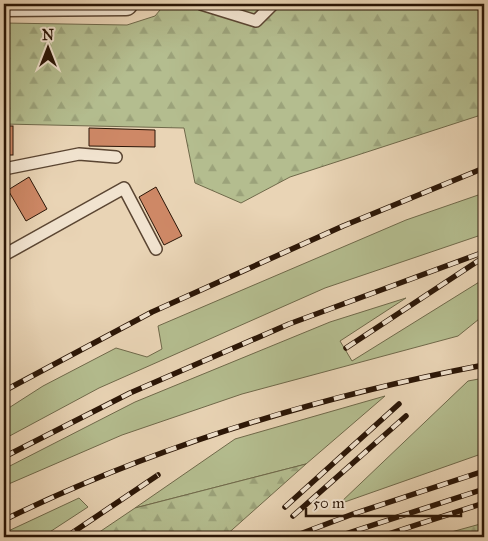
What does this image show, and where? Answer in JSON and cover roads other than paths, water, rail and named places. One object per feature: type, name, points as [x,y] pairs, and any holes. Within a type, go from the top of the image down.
[{"type":"street","points":[[4,5],[126,4]]},
{"type":"lane","points":[[201,4],[256,21],[273,4]]},
{"type":"lane","points":[[4,169],[79,154],[116,157]]},
{"type":"lane","points":[[4,254],[124,188],[156,249]]},
{"type":"railway","points":[[4,391],[152,312],[343,226],[484,168]]},
{"type":"railway","points":[[4,457],[130,393],[289,324],[484,252]]},
{"type":"railway","points":[[346,348],[484,257]]},
{"type":"railway","points":[[4,520],[120,469],[179,446],[239,426],[360,392],[484,365]]},
{"type":"railway","points":[[285,507],[399,404]]},
{"type":"railway","points":[[293,516],[406,416]]},
{"type":"railway","points":[[292,537],[353,514],[484,471]]},
{"type":"railway","points":[[66,537],[158,475]]},
{"type":"railway","points":[[336,537],[484,489]]},
{"type":"railway","points":[[379,537],[484,503]]}]
